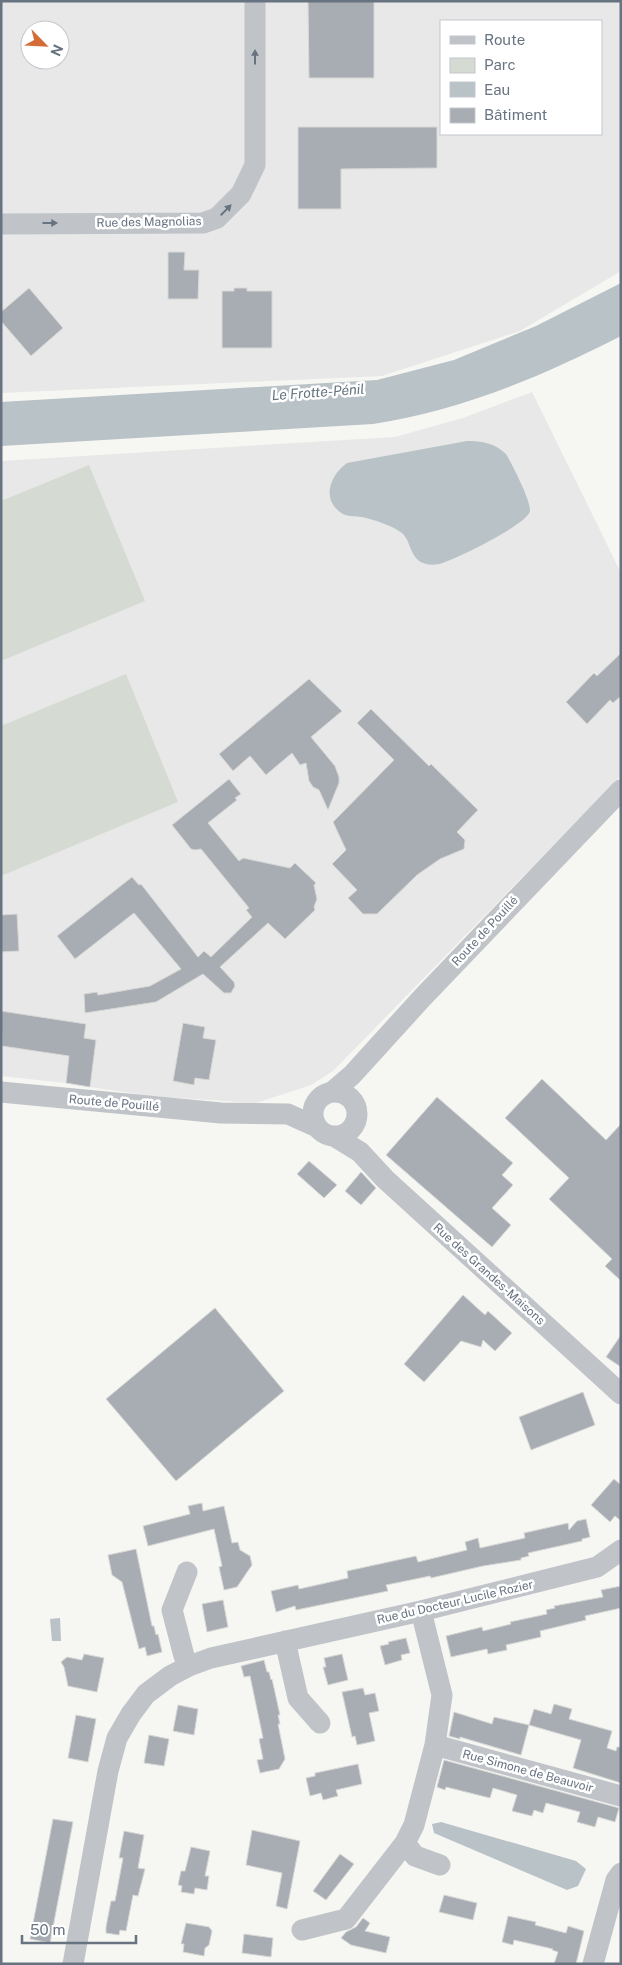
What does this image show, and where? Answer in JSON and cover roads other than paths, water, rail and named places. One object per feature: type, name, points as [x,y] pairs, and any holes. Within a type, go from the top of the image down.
[{"type":"street","name":"Rue des Magnolias","points":[[1,224],[203,223],[217,218],[241,194],[255,165],[255,1]]},
{"type":"street","name":"Route de Pouillé","points":[[1,1092],[221,1113],[288,1114],[333,1098],[449,969],[621,790]]},
{"type":"street","points":[[354,1127],[348,1132],[326,1132],[313,1114],[333,1098],[357,1112],[354,1127],[360,1152]]},
{"type":"street","name":"Route de Pouillé","points":[[288,1114],[326,1132],[360,1152]]},
{"type":"street","name":"Rue des Grandes-Maisons","points":[[360,1152],[385,1179],[621,1394]]},
{"type":"street","name":"Rue du Docteur Lucile Rozier","points":[[73,1964],[108,1771],[118,1738],[131,1714],[146,1694],[170,1676],[189,1666],[211,1658],[420,1611],[597,1568],[621,1550]]},
{"type":"street","points":[[187,1572],[172,1610],[184,1656],[189,1666]]},
{"type":"street","points":[[302,1930],[346,1920],[405,1842],[414,1825],[435,1745],[442,1695],[420,1611]]},
{"type":"street","points":[[285,1641],[298,1698],[320,1723]]},
{"type":"street","name":"Rue Simone de Beauvoir","points":[[435,1745],[621,1796]]},
{"type":"street","points":[[405,1842],[415,1856],[440,1865]]},
{"type":"street","points":[[593,1964],[616,1880],[621,1872]]},
{"type":"water","name":"Le Frotte-Pénil","points":[[621,283],[621,336],[531,378],[469,401],[437,410],[373,424],[1,446],[1,402],[377,380],[454,360],[536,326]]},
{"type":"water","points":[[467,441],[488,443],[506,454],[524,491],[530,511],[526,517],[504,533],[459,556],[439,564],[423,563],[413,553],[402,533],[377,521],[343,514],[336,509],[332,502],[330,488],[332,481],[347,463]]},
{"type":"water","points":[[60,1618],[61,1641],[52,1641],[50,1619]]},
{"type":"water","points":[[441,1822],[576,1861],[586,1869],[578,1886],[567,1890],[434,1833],[432,1824]]}]
